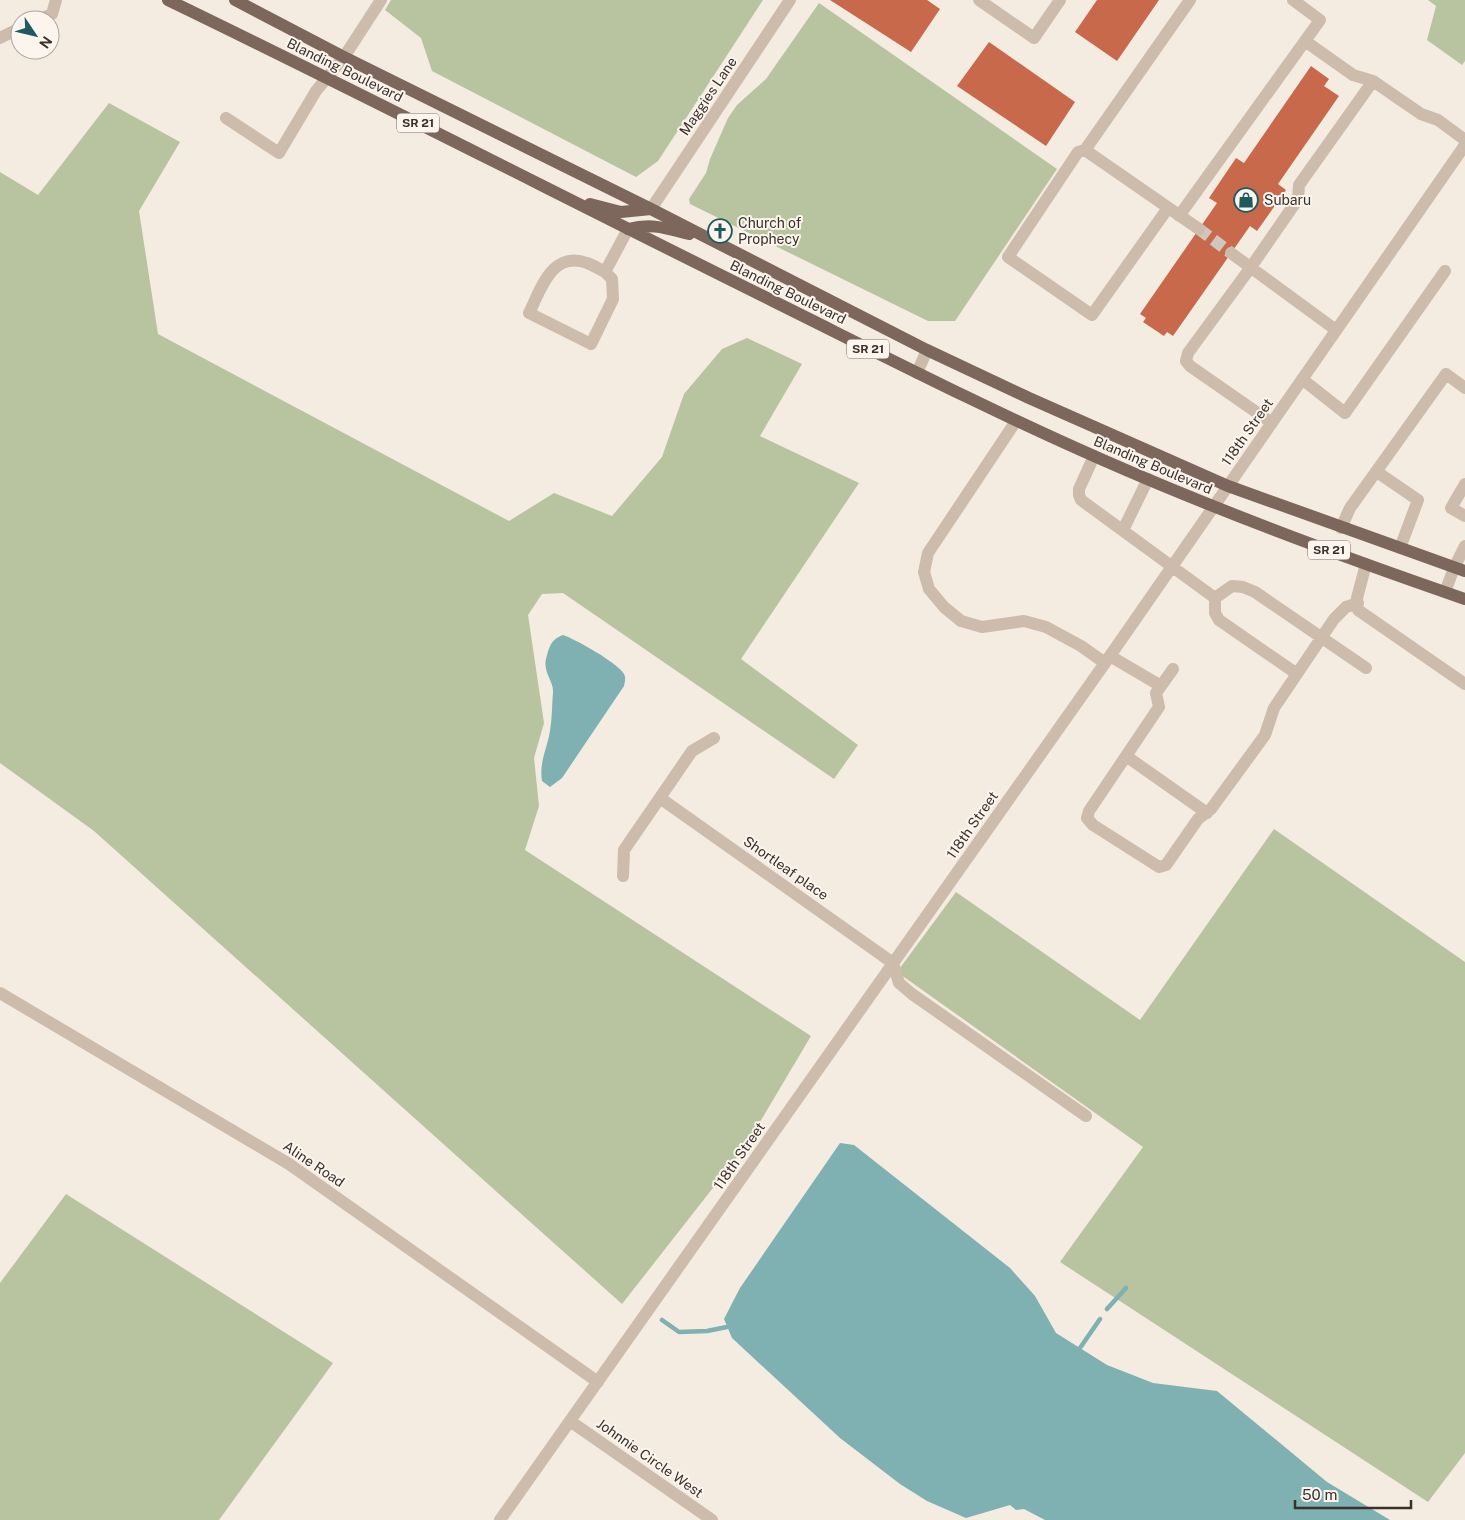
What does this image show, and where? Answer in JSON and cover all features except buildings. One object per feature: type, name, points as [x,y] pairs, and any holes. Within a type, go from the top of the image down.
[{"type":"main road","name":"Blanding Boulevard","points":[[168,0],[327,77],[628,229],[1016,421],[1214,507],[1465,599]]},
{"type":"main road","name":"Blanding Boulevard","points":[[235,0],[344,57],[651,209],[927,350],[1038,402],[1228,486],[1459,569]]},
{"type":"main road","points":[[568,199],[621,212],[651,209]]},
{"type":"main road","points":[[628,229],[641,226],[655,226],[708,239]]},
{"type":"street","points":[[226,118],[279,153],[316,91],[344,57],[381,0]]},
{"type":"street","name":"Maggies Lane","points":[[651,209],[790,0]]},
{"type":"street","points":[[979,0],[1034,38],[1060,0]]},
{"type":"street","points":[[1190,0],[1085,150],[1078,152],[1008,257],[1092,315],[1174,212],[1320,20],[1294,0]]},
{"type":"street","points":[[1305,41],[1353,74],[1373,81],[1421,114],[1438,120],[1465,140]]},
{"type":"street","points":[[1272,423],[1190,366],[1186,361],[1188,353],[1251,268],[1298,199],[1299,185],[1373,81]]},
{"type":"street","name":"118th Street","points":[[500,1520],[1172,567],[1465,145]]},
{"type":"street","points":[[1085,150],[1199,230]]},
{"type":"street","points":[[605,272],[628,229]]},
{"type":"street","points":[[1231,253],[1336,330]]},
{"type":"street","points":[[572,260],[587,263],[605,272],[612,279],[613,299],[591,344],[529,313],[548,275],[552,269],[562,263],[572,260]]},
{"type":"street","points":[[1302,379],[1345,413],[1444,272]]},
{"type":"street","points":[[917,373],[927,350]]},
{"type":"street","points":[[1341,528],[1350,508],[1446,374],[1465,388]]},
{"type":"street","points":[[1016,421],[928,552],[924,572],[929,589],[944,607],[960,621],[982,627],[1024,621],[1046,626],[1081,646],[1161,686]]},
{"type":"street","points":[[1094,456],[1080,489],[1079,495],[1082,500],[1215,598]]},
{"type":"street","points":[[1377,472],[1418,500],[1400,548]]},
{"type":"street","points":[[1122,530],[1148,479]]},
{"type":"street","points":[[1465,484],[1451,508],[1465,516]]},
{"type":"street","points":[[1445,592],[1459,569],[1465,546]]},
{"type":"street","points":[[1366,564],[1357,598],[1358,610],[1465,684]]},
{"type":"street","points":[[1215,598],[1232,586],[1243,587],[1254,592],[1366,668]]},
{"type":"street","points":[[1215,598],[1215,613],[1219,620],[1297,674]]},
{"type":"street","points":[[1173,669],[1156,693],[1159,708],[1089,811],[1087,818],[1093,825],[1159,867],[1166,865],[1198,819],[1211,809],[1264,735],[1274,708],[1334,619],[1346,607],[1358,603]]},
{"type":"street","points":[[623,876],[624,850],[692,751],[714,738]]},
{"type":"street","points":[[1126,756],[1206,813]]},
{"type":"street","name":"Shortleaf place","points":[[660,798],[893,963]]},
{"type":"street","points":[[893,963],[899,983],[912,994],[1086,1116]]},
{"type":"street","name":"Aline Road","points":[[0,993],[289,1164],[598,1382]]},
{"type":"street","name":"Johnnie Circle West","points":[[570,1421],[712,1520]]},
{"type":"green space","points":[[391,0],[763,0],[658,161],[636,177],[432,71],[421,38],[385,10]]},
{"type":"green space","points":[[1428,0],[1465,0],[1465,61],[1462,65],[1427,40],[1436,6]]},
{"type":"green space","points":[[819,3],[1057,169],[955,321],[928,321],[690,204],[689,199],[706,173],[728,118],[737,105],[766,79]]},
{"type":"green space","points":[[109,103],[180,142],[139,211],[158,334],[509,521],[554,493],[612,516],[662,457],[684,394],[722,349],[747,338],[802,364],[760,436],[859,483],[741,659],[858,745],[834,779],[563,593],[542,594],[528,615],[544,723],[534,758],[539,806],[525,850],[811,1036],[745,1147],[622,1304],[94,831],[0,763],[0,172],[38,195]]},
{"type":"green space","points":[[1274,829],[1465,962],[1465,1453],[1428,1502],[1060,1262],[1143,1147],[897,972],[956,892],[1140,1020]]},
{"type":"green space","points":[[66,1194],[333,1363],[219,1520],[0,1520],[0,1283]]},
{"type":"water","points":[[563,635],[586,646],[614,664],[624,674],[625,680],[624,686],[562,778],[550,787],[542,781],[541,774],[551,726],[553,692],[545,664],[551,644]]},
{"type":"water","points":[[840,1143],[854,1145],[1010,1268],[1035,1296],[1056,1333],[1107,1365],[1153,1383],[1217,1391],[1327,1482],[1390,1520],[1045,1520],[1024,1509],[1016,1510],[1010,1505],[966,1518],[927,1501],[900,1484],[840,1438],[732,1338],[724,1319],[740,1288]]},
{"type":"waterway","points":[[1107,1309],[1126,1288]]},
{"type":"waterway","points":[[1080,1348],[1100,1319]]},
{"type":"waterway","points":[[662,1320],[679,1332],[707,1331],[727,1327]]},
{"type":"tunnel","points":[[1199,229],[1231,253]]},
{"type":"place","name":"Subaru","points":[[1246,200]]},
{"type":"place","name":"Church of Prophecy","points":[[720,231]]}]
